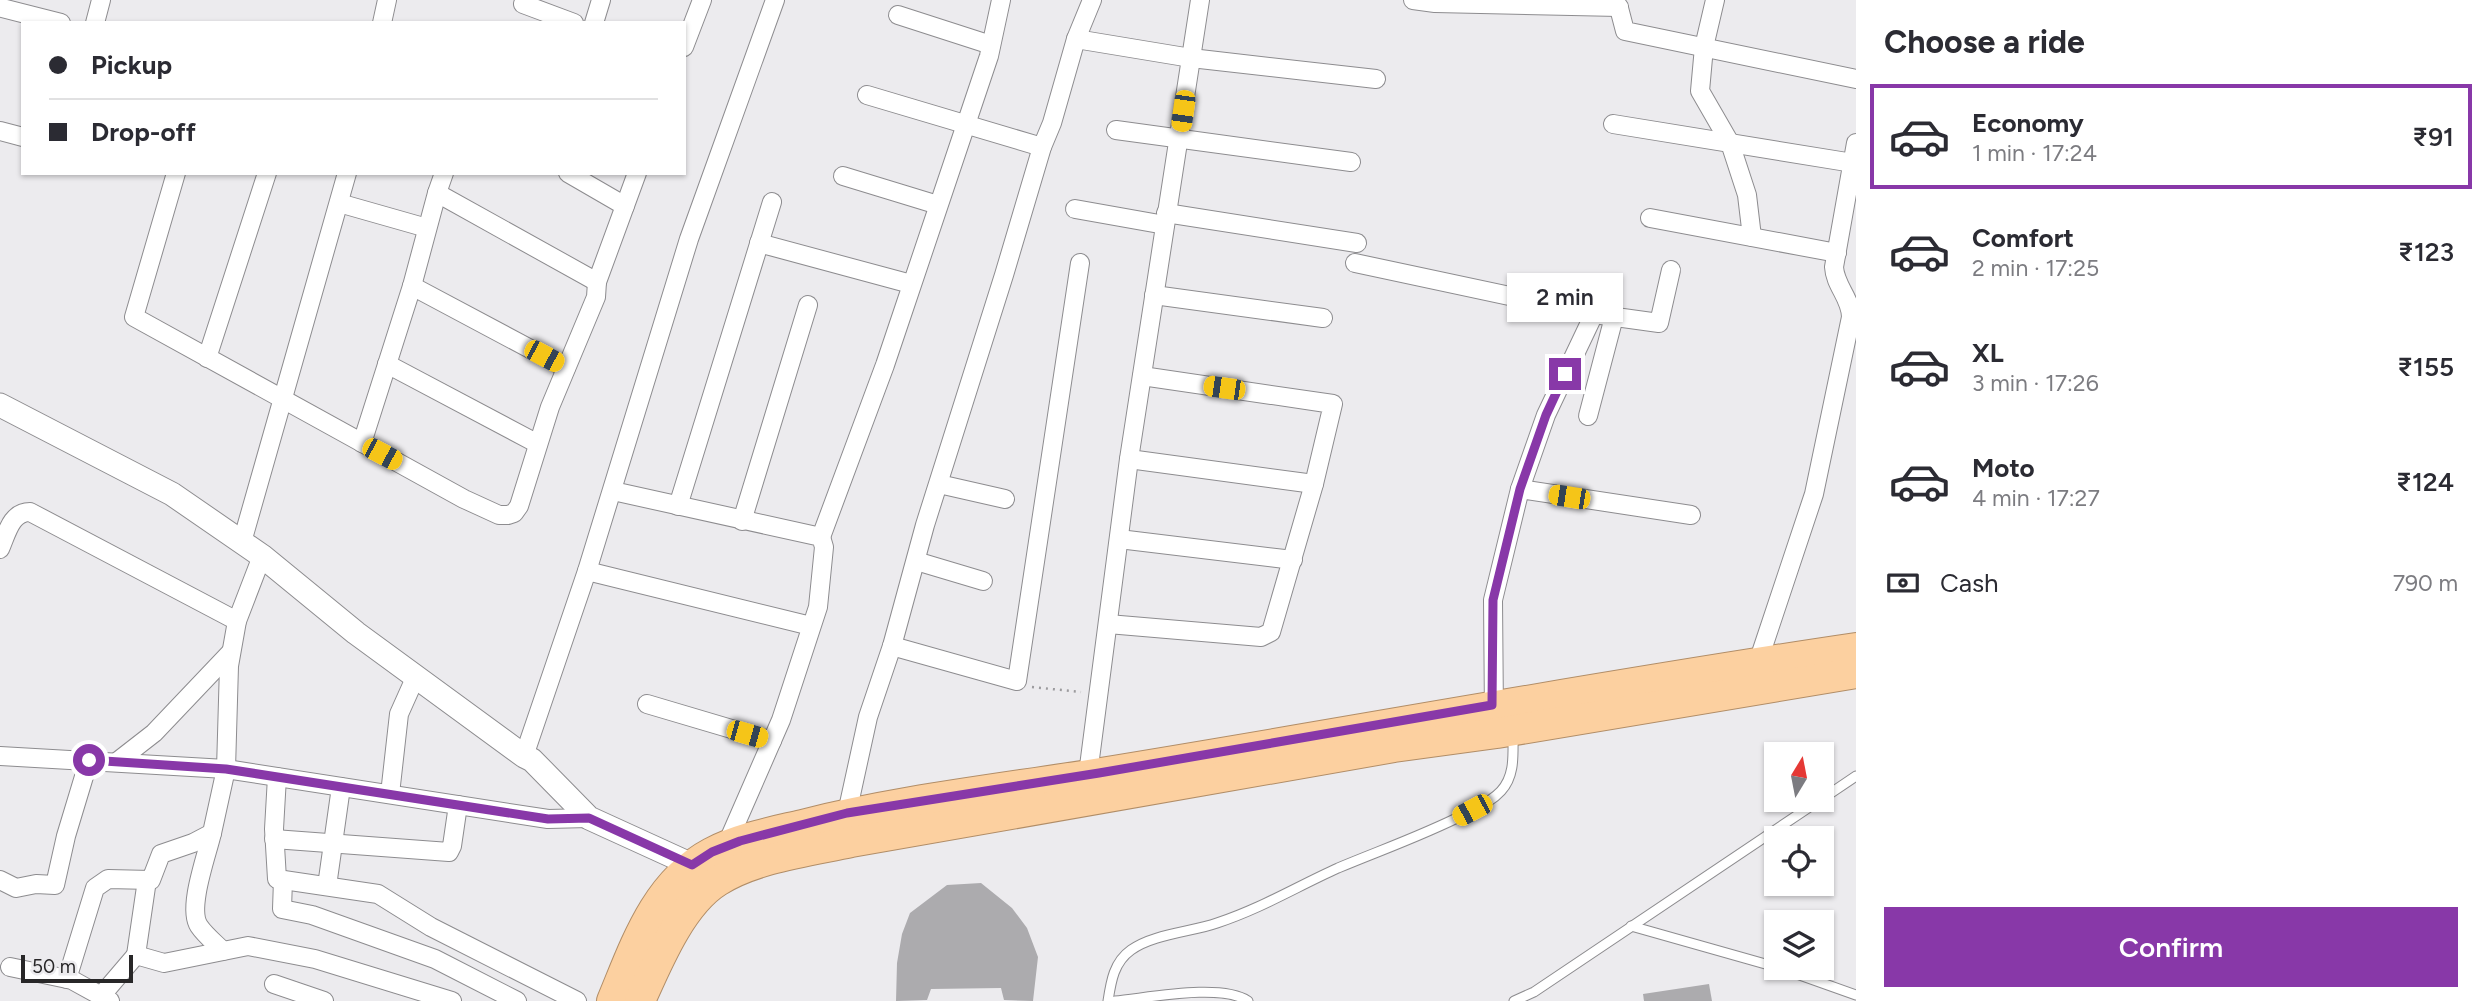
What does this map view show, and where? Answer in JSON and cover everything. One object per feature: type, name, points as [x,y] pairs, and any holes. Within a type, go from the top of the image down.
[{"type":"highway","points":[[640,1001],[680,921],[698,898],[717,881],[747,868],[851,842],[1394,747],[1758,662],[1856,648]]},
{"type":"highway","points":[[612,1001],[654,907],[692,865],[726,846],[847,813],[1088,774],[1501,723],[1856,673]]},
{"type":"street","points":[[96,21],[101,0]]},
{"type":"street","points":[[382,21],[387,0]]},
{"type":"street","points":[[595,21],[601,0]]},
{"type":"street","points":[[686,42],[702,0]]},
{"type":"street","points":[[524,756],[587,571],[689,240],[775,0]]},
{"type":"street","points":[[726,846],[781,720],[818,607],[824,547],[821,537],[885,365],[992,44],[1001,0]]},
{"type":"street","points":[[847,813],[868,718],[1042,147],[1052,123],[1076,39],[1092,0]]},
{"type":"street","points":[[1088,774],[1129,459],[1200,0]]},
{"type":"street","points":[[1419,0],[1616,3],[1625,31],[1856,79]]},
{"type":"street","points":[[1715,0],[1704,47],[1700,91],[1730,143],[1749,203],[1752,237]]},
{"type":"street","points":[[523,4],[569,21]]},
{"type":"street","points":[[2,7],[54,21]]},
{"type":"street","points":[[898,15],[992,44]]},
{"type":"street","points":[[1076,39],[1191,58],[1376,79]]},
{"type":"street","points":[[867,95],[1042,147]]},
{"type":"street","points":[[1613,124],[1853,163]]},
{"type":"street","points":[[1116,130],[1351,162]]},
{"type":"street","points":[[0,131],[21,136]]},
{"type":"street","points":[[1758,662],[1814,495],[1851,317],[1849,303],[1834,275],[1856,143]]},
{"type":"street","points":[[175,175],[134,317],[464,499],[499,515],[508,516],[519,506],[550,407],[596,297],[597,282],[636,175]]},
{"type":"street","points":[[207,358],[266,175]]},
{"type":"street","points":[[242,542],[346,175]]},
{"type":"street","points":[[362,443],[412,286],[442,175]]},
{"type":"street","points":[[572,175],[625,205]]},
{"type":"street","points":[[842,176],[938,205]]},
{"type":"street","points":[[437,193],[597,282]]},
{"type":"street","points":[[678,506],[772,202]]},
{"type":"street","points":[[339,203],[427,228]]},
{"type":"street","points":[[1075,209],[1357,243]]},
{"type":"street","points":[[1650,218],[1837,253]]},
{"type":"street","points":[[759,243],[911,284]]},
{"type":"street","points":[[892,646],[1017,681],[1080,263]]},
{"type":"street","points":[[1355,263],[1594,314],[1659,323],[1671,270]]},
{"type":"street","points":[[412,286],[566,368]]},
{"type":"street","points":[[1154,295],[1324,318]]},
{"type":"street","points":[[742,520],[808,304]]},
{"type":"street","points":[[1501,723],[1493,600],[1520,489],[1546,415],[1594,314]]},
{"type":"street","points":[[1588,416],[1614,317]]},
{"type":"street","points":[[387,364],[538,444]]},
{"type":"street","points":[[1108,624],[1261,637],[1271,632],[1314,484],[1333,404],[1142,376]]},
{"type":"street","points":[[0,405],[172,494],[262,556],[356,633],[532,761],[589,818],[692,865],[717,881]]},
{"type":"street","points":[[1129,459],[1314,484]]},
{"type":"street","points":[[939,484],[1005,499]]},
{"type":"street","points":[[1520,489],[1691,515]]},
{"type":"street","points":[[612,491],[821,537]]},
{"type":"street","points":[[0,549],[16,516],[22,512],[30,512],[237,621]]},
{"type":"street","points":[[1119,539],[1293,560]]},
{"type":"street","points":[[223,951],[199,926],[195,915],[196,902],[226,769],[229,666],[237,621],[262,556]]},
{"type":"street","points":[[916,561],[983,580]]},
{"type":"street","points":[[587,571],[811,625]]},
{"type":"street","points":[[118,761],[154,733],[232,652]]},
{"type":"street","points":[[390,794],[399,714],[415,676]]},
{"type":"street","points":[[647,704],[772,741]]},
{"type":"street","points":[[0,756],[226,769],[548,819],[589,818]]},
{"type":"street","points":[[0,880],[16,888],[36,884],[55,885],[89,760]]},
{"type":"street","points":[[277,777],[274,839],[277,879],[378,894],[554,997],[577,1001]]},
{"type":"street","points":[[327,886],[341,786]]},
{"type":"street","points":[[274,839],[449,852],[457,805]]},
{"type":"street","points":[[67,979],[95,888],[108,879],[151,880],[161,854],[212,833]]},
{"type":"street","points":[[10,967],[67,979],[105,998],[136,955],[147,880]]},
{"type":"street","points":[[283,880],[282,909],[312,915],[435,959],[517,1001]]},
{"type":"street","points":[[136,955],[164,963],[248,946],[315,958],[452,1001]]},
{"type":"street","points":[[274,985],[324,1001]]},
{"type":"lane","points":[[1108,1001],[1112,975],[1119,962],[1130,950],[1147,941],[1215,924],[1260,908],[1337,869],[1437,829],[1490,801],[1502,790],[1513,764],[1501,723]]},
{"type":"lane","points":[[1834,790],[1856,776]]},
{"type":"lane","points":[[1514,1001],[1534,992],[1802,812]]},
{"type":"lane","points":[[1631,926],[1764,963]]},
{"type":"lane","points":[[1814,980],[1856,995]]},
{"type":"lane","points":[[1115,1001],[1211,992],[1240,996],[1248,1001]]},
{"type":"path","points":[[1017,681],[1027,687],[1098,694]]},
{"type":"building","points":[[981,883],[1012,908],[1027,928],[1038,957],[1033,1001],[1004,1000],[1001,988],[931,989],[927,1000],[896,1001],[897,963],[902,934],[910,913],[947,885]]},
{"type":"building","points":[[1709,984],[1712,1001],[1644,1001],[1643,994]]},
{"type":"route","points":[[89,760],[226,769],[548,819],[589,818],[692,865],[712,852],[740,841],[847,813],[1099,773],[1492,705],[1493,600],[1520,489],[1546,415],[1565,374]]}]
